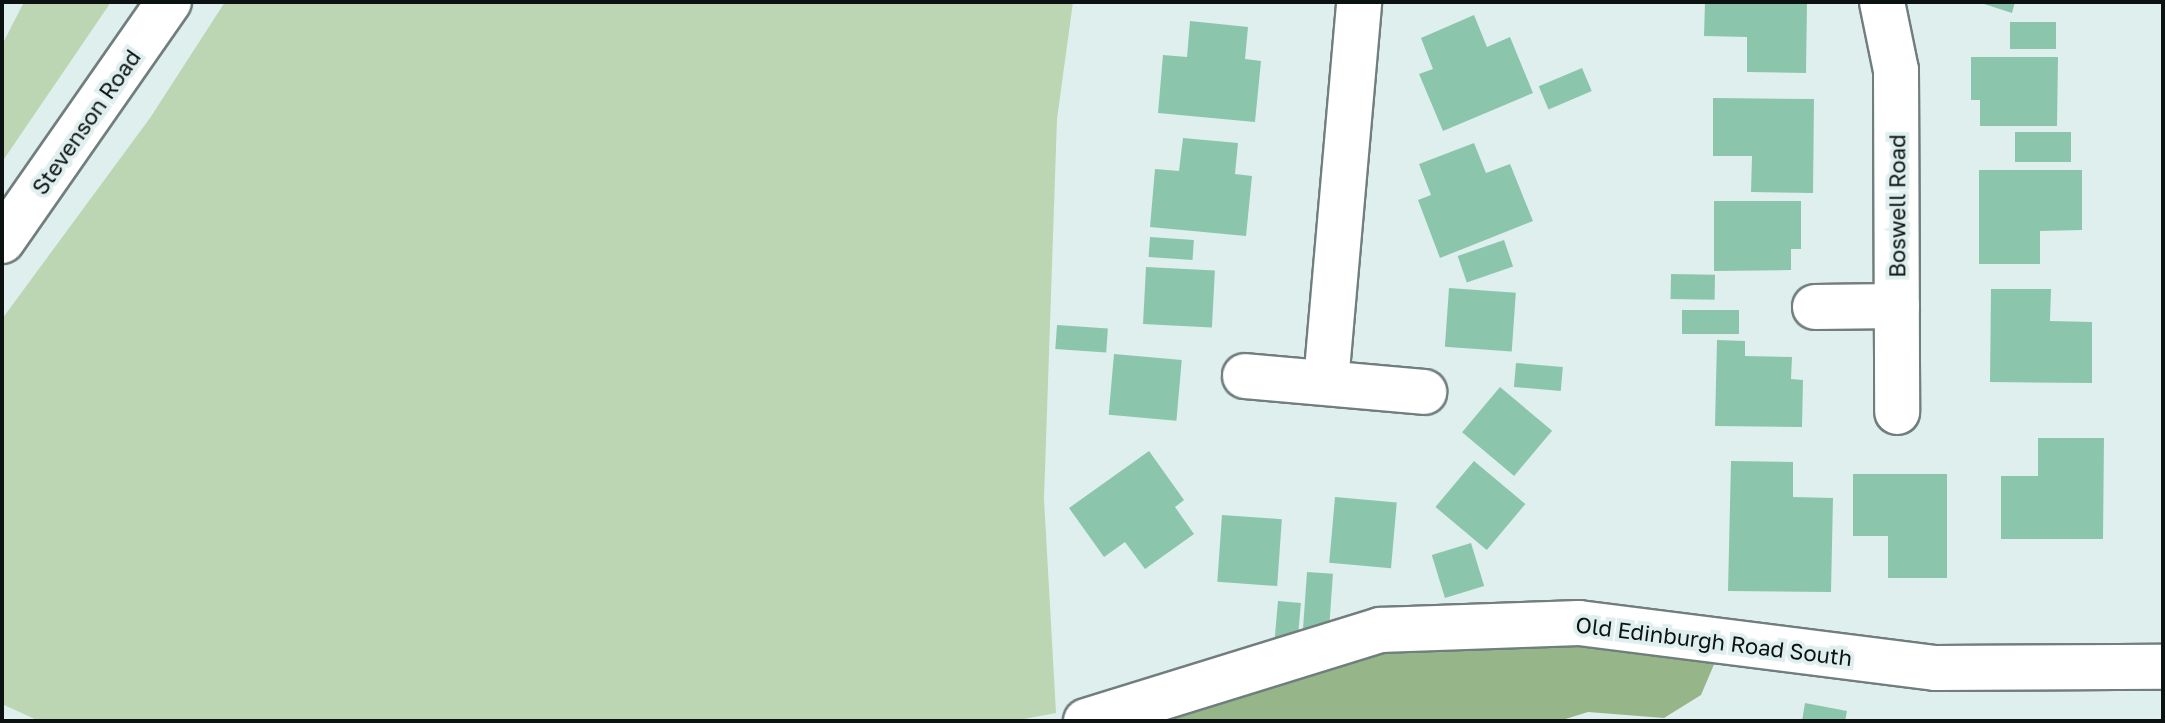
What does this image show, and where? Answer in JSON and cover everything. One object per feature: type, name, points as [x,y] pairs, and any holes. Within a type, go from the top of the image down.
[{"type":"street","name":"Stevenson Road","points":[[2,241],[169,2]]},
{"type":"street","points":[[1326,382],[1359,2]]},
{"type":"street","name":"Boswell Road","points":[[1882,2],[1896,70],[1897,412]]},
{"type":"street","points":[[1815,307],[1897,306]]},
{"type":"street","points":[[1245,376],[1424,392]]},
{"type":"street","name":"Old Edinburgh Road South","points":[[1086,721],[1380,630],[1579,623],[1935,668],[2163,667]]},
{"type":"green space","points":[[24,2],[111,2],[2,162],[2,45]]},
{"type":"green space","points":[[225,2],[1073,2],[1057,119],[1044,499],[1056,713],[1014,721],[39,721],[2,704],[2,319],[150,118]]},
{"type":"green space","points":[[1458,636],[1718,655],[1701,695],[1664,718],[1588,712],[1559,721],[1127,721],[1283,671]]},
{"type":"building","points":[[1705,2],[1807,2],[1806,73],[1747,72],[1747,37],[1704,36]]},
{"type":"building","points":[[1978,2],[2015,2],[2012,13]]},
{"type":"building","points":[[1474,15],[1487,47],[1510,37],[1533,93],[1443,131],[1419,74],[1433,69],[1421,38]]},
{"type":"building","points":[[1190,21],[1248,27],[1245,59],[1261,61],[1255,122],[1158,113],[1163,55],[1187,57]]},
{"type":"building","points":[[2010,22],[2056,22],[2056,49],[2010,49]]},
{"type":"building","points":[[1971,57],[2058,57],[2057,126],[1980,126],[1980,100],[1971,100]]},
{"type":"building","points":[[1582,68],[1592,91],[1549,109],[1539,86]]},
{"type":"building","points":[[1713,98],[1814,99],[1813,193],[1751,192],[1752,156],[1713,156]]},
{"type":"building","points":[[2015,132],[2071,132],[2071,162],[2015,162]]},
{"type":"building","points":[[1183,138],[1238,143],[1235,174],[1252,176],[1246,236],[1150,227],[1155,169],[1179,171]]},
{"type":"building","points":[[1474,143],[1486,173],[1510,164],[1533,221],[1440,258],[1418,200],[1431,195],[1419,164]]},
{"type":"building","points":[[1979,170],[2082,170],[2082,230],[2040,231],[2040,264],[1979,264]]},
{"type":"building","points":[[1714,201],[1801,201],[1801,249],[1791,249],[1791,270],[1714,271]]},
{"type":"building","points":[[1150,237],[1194,240],[1192,260],[1149,257]]},
{"type":"building","points":[[1504,240],[1513,266],[1467,282],[1458,256]]},
{"type":"building","points":[[1146,267],[1215,271],[1212,328],[1143,324]]},
{"type":"building","points":[[1671,274],[1715,275],[1715,300],[1671,299]]},
{"type":"building","points":[[1449,288],[1516,293],[1512,352],[1445,347]]},
{"type":"building","points":[[1991,289],[2051,289],[2050,321],[2092,322],[2092,383],[1990,382]]},
{"type":"building","points":[[1682,310],[1739,310],[1739,334],[1682,334]]},
{"type":"building","points":[[1057,325],[1108,329],[1106,352],[1055,349]]},
{"type":"building","points":[[1717,340],[1745,341],[1745,356],[1792,357],[1791,379],[1803,380],[1802,427],[1715,426]]},
{"type":"building","points":[[1114,354],[1182,360],[1176,421],[1109,415]]},
{"type":"building","points":[[1516,363],[1563,367],[1561,391],[1514,387]]},
{"type":"building","points":[[1500,387],[1552,431],[1514,476],[1462,432]]},
{"type":"building","points":[[2038,438],[2104,438],[2103,539],[2001,539],[2001,476],[2038,476]]},
{"type":"building","points":[[1149,451],[1184,500],[1175,507],[1194,534],[1145,569],[1125,542],[1104,557],[1069,508]]},
{"type":"building","points":[[1474,461],[1525,504],[1487,550],[1435,507]]},
{"type":"building","points":[[1731,461],[1793,462],[1793,497],[1833,498],[1831,592],[1728,591]]},
{"type":"building","points":[[1853,474],[1947,474],[1947,578],[1888,578],[1888,536],[1853,536]]},
{"type":"building","points":[[1335,497],[1397,502],[1391,568],[1329,563]]},
{"type":"building","points":[[1222,515],[1282,519],[1277,586],[1217,582]]},
{"type":"building","points":[[1471,543],[1484,586],[1445,598],[1432,555]]},
{"type":"building","points":[[1307,572],[1333,574],[1329,631],[1303,629]]},
{"type":"building","points":[[1278,601],[1301,603],[1297,650],[1274,648]]},
{"type":"building","points":[[1805,703],[1847,711],[1845,721],[1802,721]]}]
